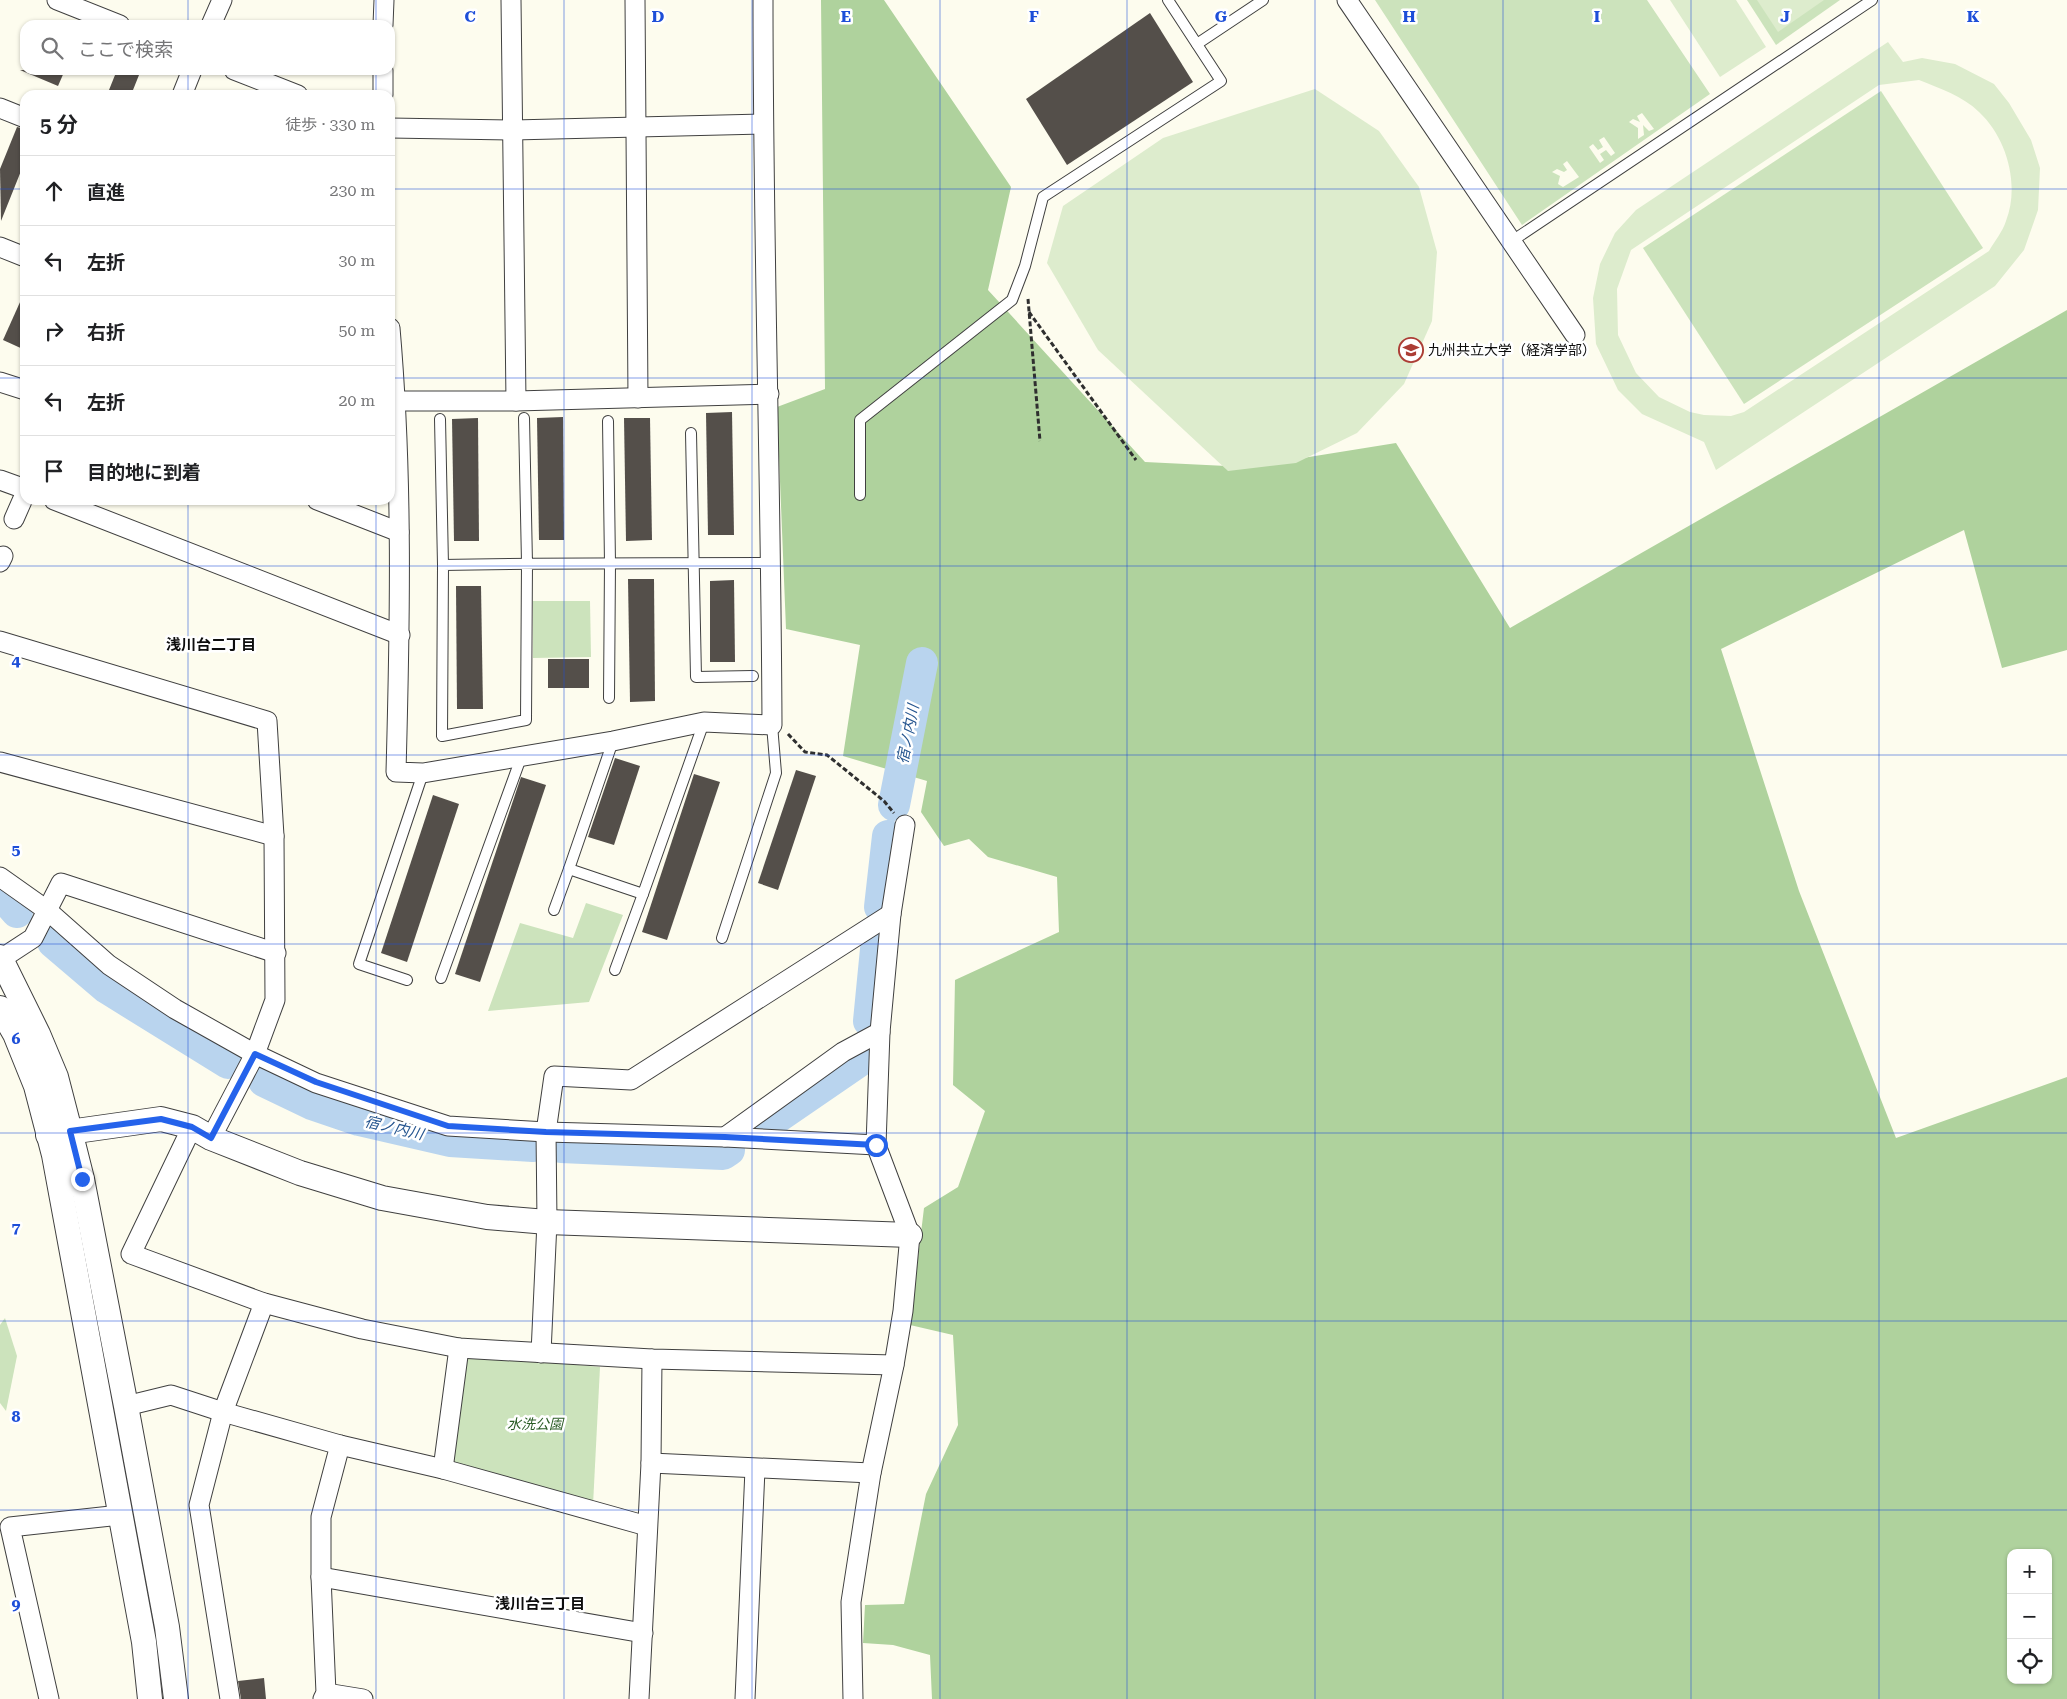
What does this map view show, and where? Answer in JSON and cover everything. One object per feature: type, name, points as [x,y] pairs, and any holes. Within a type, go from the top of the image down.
[{"type":"street","points":[[57,0],[93,7],[112,20]]},
{"type":"street","points":[[213,20],[222,0]]},
{"type":"street","points":[[384,0],[384,20]]},
{"type":"street","points":[[511,0],[520,409]]},
{"type":"street","points":[[635,0],[638,398]]},
{"type":"street","points":[[395,444],[399,532],[400,635],[396,772],[423,773],[613,741],[704,722],[772,725],[772,563],[763,124],[763,0]]},
{"type":"street","points":[[1348,0],[1575,335]]},
{"type":"street","points":[[184,90],[190,75]]},
{"type":"street","points":[[247,75],[285,90]]},
{"type":"street","points":[[383,75],[383,90]]},
{"type":"street","points":[[0,108],[20,116]]},
{"type":"street","points":[[395,128],[513,130],[763,124]]},
{"type":"street","points":[[0,247],[20,254]]},
{"type":"street","points":[[0,382],[20,388]]},
{"type":"street","points":[[395,400],[520,409],[638,398],[769,394]]},
{"type":"street","points":[[0,480],[20,487]]},
{"type":"street","points":[[14,519],[20,505]]},
{"type":"street","points":[[67,505],[400,635]]},
{"type":"street","points":[[330,505],[399,532]]},
{"type":"street","points":[[0,641],[267,721],[274,836],[275,1000],[255,1054],[202,1133],[131,1254],[264,1303],[362,1330],[459,1348],[652,1359],[894,1365]]},
{"type":"street","points":[[0,762],[274,836]]},
{"type":"street","points":[[853,1699],[851,1602],[871,1473],[894,1365],[903,1311],[910,1235],[876,1145],[880,1032],[891,914],[905,825]]},
{"type":"street","points":[[0,877],[48,912],[109,965],[175,1008],[255,1054],[316,1082],[448,1126],[546,1132],[725,1137],[876,1145]]},
{"type":"street","points":[[150,1699],[144,1642],[57,1173],[59,1133],[56,1077],[42,1043],[1,958],[33,938],[61,884],[276,953]]},
{"type":"street","points":[[541,1353],[547,1222],[546,1132],[554,1076],[631,1080],[891,914]]},
{"type":"street","points":[[0,1008],[15,1034],[36,1086],[82,1179],[167,1627],[176,1699]]},
{"type":"street","points":[[725,1137],[843,1052],[880,1032]]},
{"type":"street","points":[[59,1133],[161,1119],[202,1133],[300,1173],[382,1198],[487,1217],[547,1222],[910,1235]]},
{"type":"street","points":[[230,1699],[199,1505],[223,1412],[264,1303]]},
{"type":"street","points":[[443,1469],[459,1348]]},
{"type":"street","points":[[639,1699],[651,1463],[652,1359]]},
{"type":"street","points":[[126,1406],[171,1395],[223,1412],[340,1445],[443,1469],[647,1526]]},
{"type":"street","points":[[340,1445],[321,1517],[324,1696],[363,1699]]},
{"type":"street","points":[[651,1463],[871,1473]]},
{"type":"street","points":[[745,1699],[755,1469]]},
{"type":"street","points":[[48,1699],[10,1527],[120,1515]]},
{"type":"street","points":[[321,1577],[643,1633]]},
{"type":"lane","points":[[860,495],[860,420],[1012,300],[1025,266],[1043,197],[1221,80],[1168,0]]},
{"type":"lane","points":[[1197,44],[1263,0]]},
{"type":"lane","points":[[1512,241],[1872,0]]},
{"type":"lane","points":[[440,419],[442,736],[526,720],[527,564],[520,409]]},
{"type":"lane","points":[[608,421],[609,698]]},
{"type":"lane","points":[[691,433],[696,677],[753,676]]},
{"type":"lane","points":[[442,565],[772,563]]},
{"type":"lane","points":[[615,970],[704,722]]},
{"type":"lane","points":[[722,938],[776,773],[772,725]]},
{"type":"lane","points":[[554,910],[613,741]]},
{"type":"lane","points":[[441,978],[522,755]]},
{"type":"lane","points":[[407,980],[359,964],[423,773]]},
{"type":"lane","points":[[569,869],[643,894]]},
{"type":"path","points":[[1025,266],[1040,441]]},
{"type":"path","points":[[1029,312],[1136,460]]},
{"type":"path","points":[[772,725],[784,730],[805,752],[827,755],[884,801]]},
{"type":"green space","points":[[821,0],[884,0],[1011,187],[988,290],[1145,462],[1247,467],[1396,443],[1510,628],[2067,310],[2067,650],[2002,668],[1964,530],[1721,649],[1799,891],[1896,1138],[2067,1077],[2067,1699],[932,1699],[930,1655],[893,1645],[863,1643],[865,1605],[904,1604],[926,1494],[958,1425],[953,1335],[910,1325],[924,1208],[958,1187],[985,1111],[953,1085],[955,980],[1059,932],[1057,877],[988,857],[969,839],[944,846],[921,812],[927,781],[843,756],[860,645],[786,629],[777,407],[825,389]]},
{"type":"green space","points":[[1375,0],[1647,0],[1710,94],[1522,225]],"holes":[[[1642,113],[1654,129],[1649,131],[1643,125],[1644,135],[1638,139],[1638,128],[1629,122],[1633,119],[1640,122],[1637,116]],[[1604,137],[1615,153],[1611,156],[1606,150],[1600,154],[1604,160],[1600,163],[1589,147],[1593,144],[1598,150],[1603,147],[1599,140]],[[1567,161],[1579,177],[1563,187],[1558,184],[1560,176],[1552,172],[1557,169],[1564,172],[1567,170],[1563,164]]]},
{"type":"green space","points":[[1670,0],[1736,0],[1766,47],[1720,77]]},
{"type":"green space","points":[[1747,0],[1840,0],[1776,45]]},
{"type":"green space","points":[[1757,0],[1824,0],[1778,32]]},
{"type":"green space","points":[[1888,42],[1903,62],[1922,58],[1955,64],[1994,84],[2009,103],[2031,140],[2040,168],[2038,210],[2024,250],[1995,286],[1716,470],[1704,442],[1642,414],[1618,390],[1596,344],[1593,298],[1600,264],[1615,233],[1636,210]],"holes":[[[1919,80],[1950,93],[1973,106],[1989,123],[2004,148],[2011,178],[2010,207],[2003,229],[1989,251],[1744,412],[1731,416],[1704,415],[1690,412],[1659,397],[1636,373],[1618,335],[1617,289],[1631,250],[1879,85]]]},
{"type":"green space","points":[[1315,89],[1379,131],[1419,187],[1437,252],[1432,321],[1404,384],[1357,433],[1296,463],[1228,471],[1098,350],[1047,263],[1063,206],[1163,138]]},
{"type":"green space","points":[[1881,91],[1983,248],[1744,404],[1643,248]]},
{"type":"green space","points":[[533,601],[590,601],[591,657],[533,658]]},
{"type":"green space","points":[[586,903],[623,915],[589,1002],[488,1011],[520,923],[573,938]]},
{"type":"green space","points":[[5,1318],[17,1356],[6,1411],[0,1403],[0,1325]]},
{"type":"green space","name":"水洗公園","points":[[466,1355],[600,1367],[593,1505],[448,1465]]},
{"type":"building","points":[[1150,13],[1193,82],[1067,165],[1026,99]]},
{"type":"building","points":[[32,75],[63,75],[58,86]]},
{"type":"building","points":[[115,75],[139,75],[133,90],[109,90]]},
{"type":"building","points":[[17,127],[20,128],[20,174],[1,221],[0,169]]},
{"type":"building","points":[[20,302],[20,348],[3,340]]},
{"type":"building","points":[[732,412],[734,535],[708,535],[706,413]]},
{"type":"building","points":[[563,417],[564,540],[539,540],[537,418]]},
{"type":"building","points":[[478,418],[479,541],[454,541],[452,419]]},
{"type":"building","points":[[624,418],[650,418],[652,540],[626,541]]},
{"type":"building","points":[[628,579],[654,579],[655,701],[630,702]]},
{"type":"building","points":[[734,580],[735,662],[710,662],[710,581]]},
{"type":"building","points":[[456,586],[481,586],[483,709],[457,709]]},
{"type":"building","points":[[548,659],[589,659],[589,688],[548,688]]},
{"type":"building","points":[[615,758],[640,766],[614,845],[588,837]]},
{"type":"building","points":[[796,770],[816,776],[778,890],[758,883]]},
{"type":"building","points":[[694,774],[720,782],[667,940],[642,932]]},
{"type":"building","points":[[521,777],[546,785],[480,982],[455,974]]},
{"type":"building","points":[[433,795],[459,804],[407,962],[381,953]]},
{"type":"building","points":[[264,1678],[266,1699],[241,1699],[238,1681]]},
{"type":"waterway","name":"宿ノ内川","points":[[894,805],[922,663]]},
{"type":"waterway","name":"宿ノ内川","points":[[880,907],[888,836]]},
{"type":"waterway","name":"宿ノ内川","points":[[0,893],[17,912]]},
{"type":"waterway","name":"宿ノ内川","points":[[869,1021],[877,939]]},
{"type":"waterway","name":"宿ノ内川","points":[[53,942],[107,988],[228,1063]]},
{"type":"waterway","name":"宿ノ内川","points":[[763,1127],[865,1057]]},
{"type":"waterway","name":"宿ノ内川","points":[[264,1081],[312,1104],[359,1120],[450,1141],[533,1146]]},
{"type":"waterway","name":"宿ノ内川","points":[[561,1147],[723,1154],[729,1150]]},
{"type":"place","name":"九州共立大学（経済学部）","points":[[1411,350]]},
{"type":"district","name":"浅川台二丁目","points":[[211,645]]},
{"type":"district","name":"浅川台三丁目","points":[[540,1604]]},
{"type":"route","points":[[82,1179],[70,1131],[161,1119],[192,1127],[211,1138],[255,1054],[316,1082],[448,1126],[546,1132],[725,1137],[876,1145]]}]
